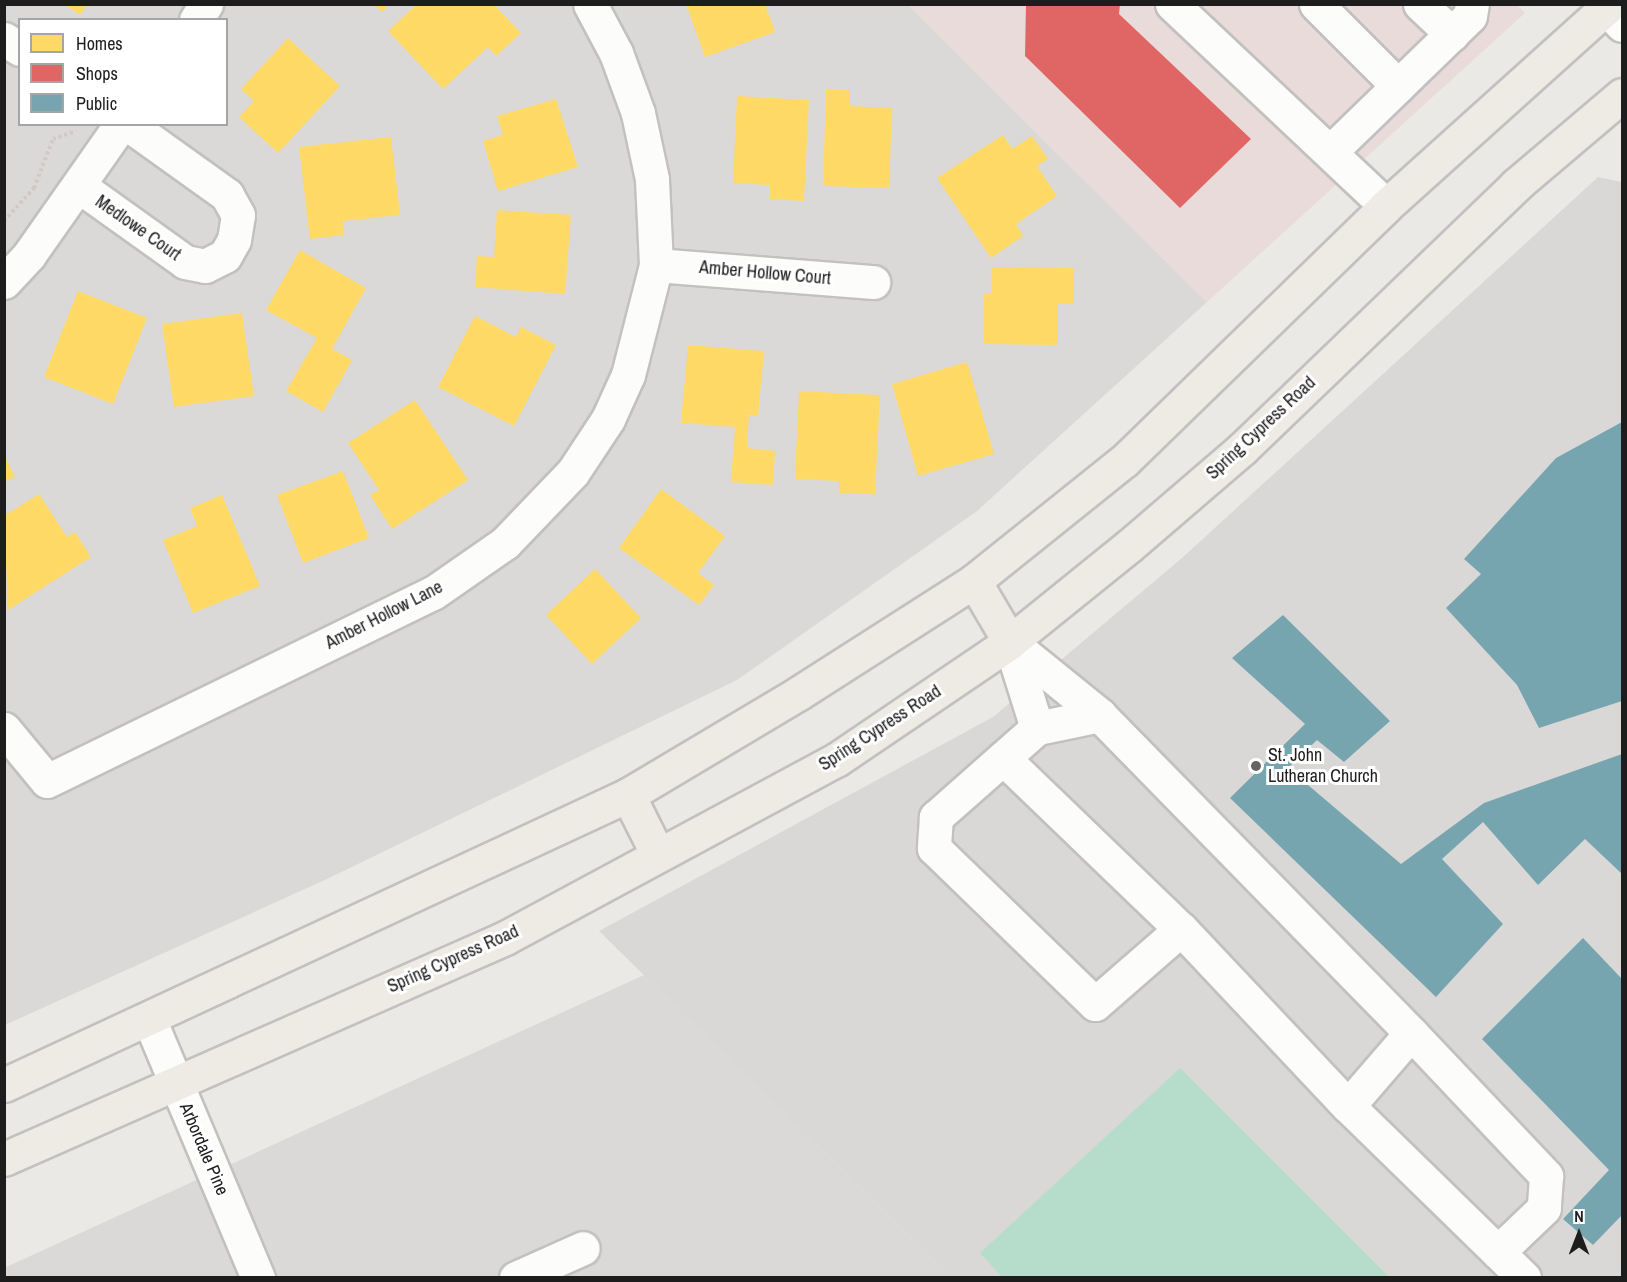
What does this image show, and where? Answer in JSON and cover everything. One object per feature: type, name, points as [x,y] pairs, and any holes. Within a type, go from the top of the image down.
[{"type":"main road","points":[[4,1085],[150,1021],[628,795],[799,693],[974,581],[1124,461],[1386,207],[1610,10]]},
{"type":"main road","name":"Spring Cypress Road","points":[[4,1159],[175,1081],[505,938],[836,760],[1010,642],[1243,448],[1516,185],[1623,95]]},
{"type":"main road","points":[[974,581],[1010,642]]},
{"type":"main road","points":[[628,795],[658,855]]},
{"type":"street","points":[[197,18],[206,4]]},
{"type":"street","name":"Amber Hollow Lane","points":[[4,729],[47,781],[433,593],[505,543],[573,472],[608,419],[628,375],[656,265],[652,179],[638,113],[616,53],[590,4]]},
{"type":"street","points":[[1173,4],[1386,207]]},
{"type":"street","points":[[1316,4],[1398,86]]},
{"type":"street","points":[[1420,4],[1452,34]]},
{"type":"street","points":[[1330,152],[1470,16],[1472,4]]},
{"type":"street","points":[[4,39],[18,48]]},
{"type":"street","points":[[4,282],[79,186],[120,126]]},
{"type":"street","name":"Medlowe Court","points":[[79,186],[185,262],[205,266],[225,256],[234,240],[238,214],[227,195],[131,126]]},
{"type":"street","name":"Amber Hollow Court","points":[[656,265],[873,282]]},
{"type":"street","points":[[1010,642],[1100,715],[1412,1033],[1546,1176],[1544,1208],[1498,1252]]},
{"type":"street","points":[[1010,642],[1036,728]]},
{"type":"street","points":[[1100,715],[1036,728],[936,817],[934,848],[1095,1004],[1181,928]]},
{"type":"street","points":[[1003,758],[1181,928],[1348,1106],[1524,1278]]},
{"type":"street","name":"Arbordale Pine","points":[[150,1021],[258,1278]]},
{"type":"street","points":[[1348,1106],[1412,1033]]},
{"type":"street","points":[[516,1278],[583,1248]]},
{"type":"path","points":[[4,221],[34,188],[53,139],[81,130]]},
{"type":"shaded area","points":[[1516,4],[1525,13],[1207,302],[908,5]]},
{"type":"shaded area","points":[[4,5],[908,5],[1207,302],[977,511],[737,680],[327,879],[5,1025]]},
{"type":"shaded area","points":[[1598,177],[1622,182],[1622,1277],[951,1277],[599,931],[993,717],[1182,558]]},
{"type":"shaded area","points":[[644,975],[951,1277],[5,1278],[4,1268]]},
{"type":"green space","points":[[1180,1068],[1389,1277],[1002,1277],[980,1253]]},
{"type":"building: Homes","points":[[64,4],[87,4],[80,15]]},
{"type":"building: Homes","points":[[372,4],[389,4],[383,12]]},
{"type":"building: Homes","points":[[417,4],[493,4],[521,33],[496,56],[488,47],[443,89],[388,31]]},
{"type":"building: Homes","points":[[686,4],[765,4],[775,32],[705,57]]},
{"type":"building: Homes","points":[[288,38],[340,86],[278,153],[239,117],[254,101],[241,89]]},
{"type":"building: Homes","points":[[826,89],[850,90],[850,106],[892,108],[889,188],[823,186]]},
{"type":"building: Homes","points":[[737,96],[809,100],[804,201],[770,199],[770,185],[733,183]]},
{"type":"building: Homes","points":[[556,99],[578,167],[498,191],[483,141],[503,135],[497,116]]},
{"type":"building: Homes","points":[[1003,135],[1012,149],[1032,136],[1048,159],[1037,166],[1057,196],[1016,224],[1023,236],[991,258],[937,178]]},
{"type":"building: Homes","points":[[391,137],[400,215],[343,221],[344,235],[310,239],[299,147]]},
{"type":"building: Homes","points":[[497,210],[571,215],[565,294],[475,287],[477,256],[494,257]]},
{"type":"building: Homes","points":[[300,250],[366,288],[332,349],[352,360],[323,412],[286,391],[317,338],[266,310]]},
{"type":"building: Homes","points":[[992,267],[1074,268],[1073,304],[1057,304],[1057,345],[984,344],[984,293],[991,293]]},
{"type":"building: Homes","points":[[78,291],[147,318],[113,404],[44,377]]},
{"type":"building: Homes","points":[[242,313],[254,396],[174,407],[162,324]]},
{"type":"building: Homes","points":[[475,316],[516,337],[521,327],[556,345],[514,426],[438,387]]},
{"type":"building: Homes","points":[[688,345],[764,351],[758,416],[749,415],[747,448],[775,451],[773,485],[731,482],[735,427],[681,423]]},
{"type":"building: Homes","points":[[967,362],[994,454],[918,476],[892,384]]},
{"type":"building: Homes","points":[[799,391],[880,395],[875,494],[839,493],[839,481],[795,479]]},
{"type":"building: Homes","points":[[415,400],[468,480],[392,529],[370,495],[379,490],[348,443]]},
{"type":"building: Homes","points":[[4,455],[15,477],[4,482]]},
{"type":"building: Homes","points":[[343,471],[369,538],[303,563],[277,495]]},
{"type":"building: Homes","points":[[661,489],[725,536],[698,573],[714,585],[699,605],[619,548]]},
{"type":"building: Homes","points":[[39,494],[67,537],[75,532],[91,557],[8,610],[4,516]]},
{"type":"building: Homes","points":[[222,495],[260,586],[193,613],[163,540],[197,526],[190,508]]},
{"type":"building: Homes","points":[[595,569],[641,618],[592,664],[546,615]]},
{"type":"building: Shops","points":[[1026,4],[1120,4],[1119,14],[1251,139],[1180,208],[1025,56]]},
{"type":"building: Public","points":[[1622,422],[1622,701],[1539,728],[1517,685],[1446,608],[1481,574],[1464,559],[1556,458]]},
{"type":"building: Public","points":[[1283,615],[1390,721],[1344,762],[1317,740],[1288,768],[1401,864],[1484,803],[1622,754],[1622,874],[1585,839],[1538,885],[1483,822],[1442,859],[1503,924],[1436,997],[1230,798],[1305,724],[1232,658]]},
{"type":"building: Public","points":[[1583,938],[1622,979],[1622,1215],[1593,1245],[1563,1219],[1609,1170],[1482,1039]]},
{"type":"place","name":"St. John Lutheran Church","points":[[1256,766]]}]
